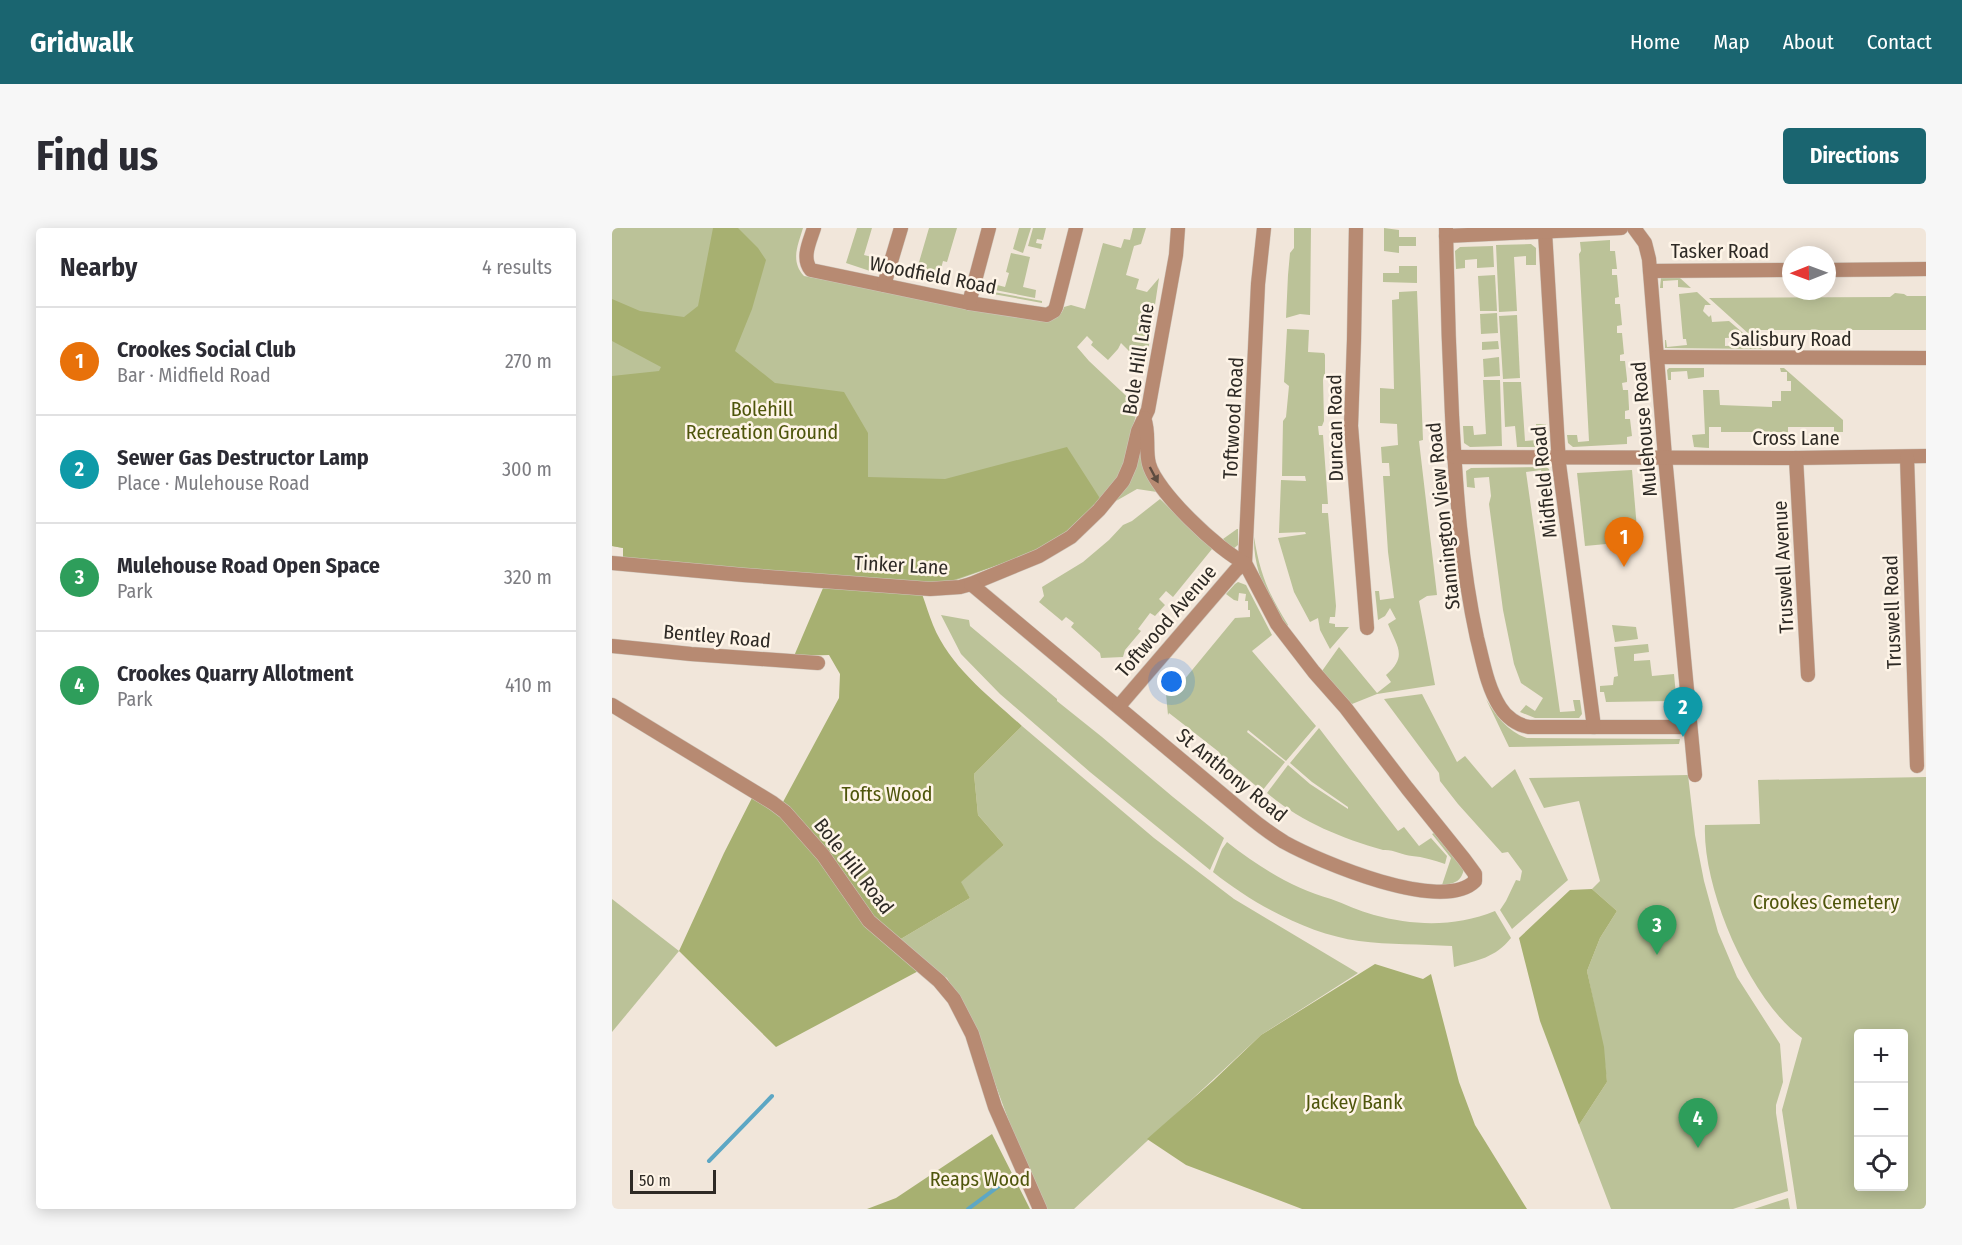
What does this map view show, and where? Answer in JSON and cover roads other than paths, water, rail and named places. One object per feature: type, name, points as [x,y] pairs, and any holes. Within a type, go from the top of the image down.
[{"type":"street","name":"Woodfield Road","points":[[814,228],[807,254],[808,266],[811,270],[969,303],[1041,315],[1052,314],[1056,307],[1076,228]]},
{"type":"street","points":[[884,285],[901,228]]},
{"type":"street","points":[[969,303],[989,228]]},
{"type":"street","name":"Bole Hill Lane","points":[[1178,228],[1176,255],[1148,410],[1144,418],[1147,424],[1149,466],[1161,487],[1206,536],[1234,558],[1245,563]]},
{"type":"street","name":"Toftwood Road","points":[[1264,228],[1258,284],[1245,563],[1277,624],[1314,672],[1345,706]]},
{"type":"street","name":"Duncan Road","points":[[1356,228],[1351,426],[1367,628]]},
{"type":"street","points":[[1446,232],[1545,232],[1621,228]]},
{"type":"street","name":"Mulehouse Road","points":[[1634,228],[1645,243],[1650,271],[1695,775]]},
{"type":"street","name":"Stannington View Road","points":[[1446,232],[1454,457],[1462,545],[1469,596],[1486,674],[1499,706],[1510,719],[1524,726],[1551,728],[1690,727]]},
{"type":"street","name":"Midfield Road","points":[[1545,232],[1558,456],[1594,727]]},
{"type":"street","points":[[1836,270],[1926,269]]},
{"type":"street","name":"Tasker Road","points":[[1650,271],[1782,270]]},
{"type":"street","name":"Salisbury Road","points":[[1657,357],[1926,358]]},
{"type":"street","name":"Tinker Lane","points":[[612,563],[930,590],[960,587],[1047,553],[1089,521],[1117,491],[1127,474],[1135,439],[1144,418]]},
{"type":"street","name":"Cross Lane","points":[[1454,457],[1926,456]]},
{"type":"street","name":"Truswell Road","points":[[1907,457],[1917,766]]},
{"type":"street","name":"Truswell Avenue","points":[[1796,458],[1808,675]]},
{"type":"street","name":"Toftwood Avenue","points":[[1119,706],[1236,570],[1245,563]]},
{"type":"street","name":"St Anthony Road","points":[[971,584],[1247,815],[1285,842],[1320,859],[1392,885],[1425,891],[1456,890],[1469,887],[1475,881],[1475,874],[1345,706]]},
{"type":"street","name":"Bentley Road","points":[[612,646],[818,663]]},
{"type":"street","name":"Bole Hill Road","points":[[612,705],[786,812],[823,855],[869,921],[939,981],[954,999],[972,1034],[994,1107],[1040,1209]]},
{"type":"waterway","points":[[709,1161],[772,1096]]},
{"type":"waterway","points":[[968,1209],[1011,1177]]},
{"type":"place","name":"Crookes Social Club","points":[[1624,567]]},
{"type":"place","name":"Sewer Gas Destructor Lamp","points":[[1683,737]]},
{"type":"place","name":"Mulehouse Road Open Space","points":[[1657,955]]},
{"type":"place","name":"Crookes Quarry Allotment","points":[[1698,1148]]},
{"type":"park label","name":"Bolehill Recreation Ground","points":[[762,420]]},
{"type":"park label","name":"Tofts Wood","points":[[887,794]]},
{"type":"park label","name":"Crookes Cemetery","points":[[1826,902]]},
{"type":"park label","name":"Jackey Bank","points":[[1354,1102]]},
{"type":"park label","name":"Reaps Wood","points":[[980,1179]]}]
